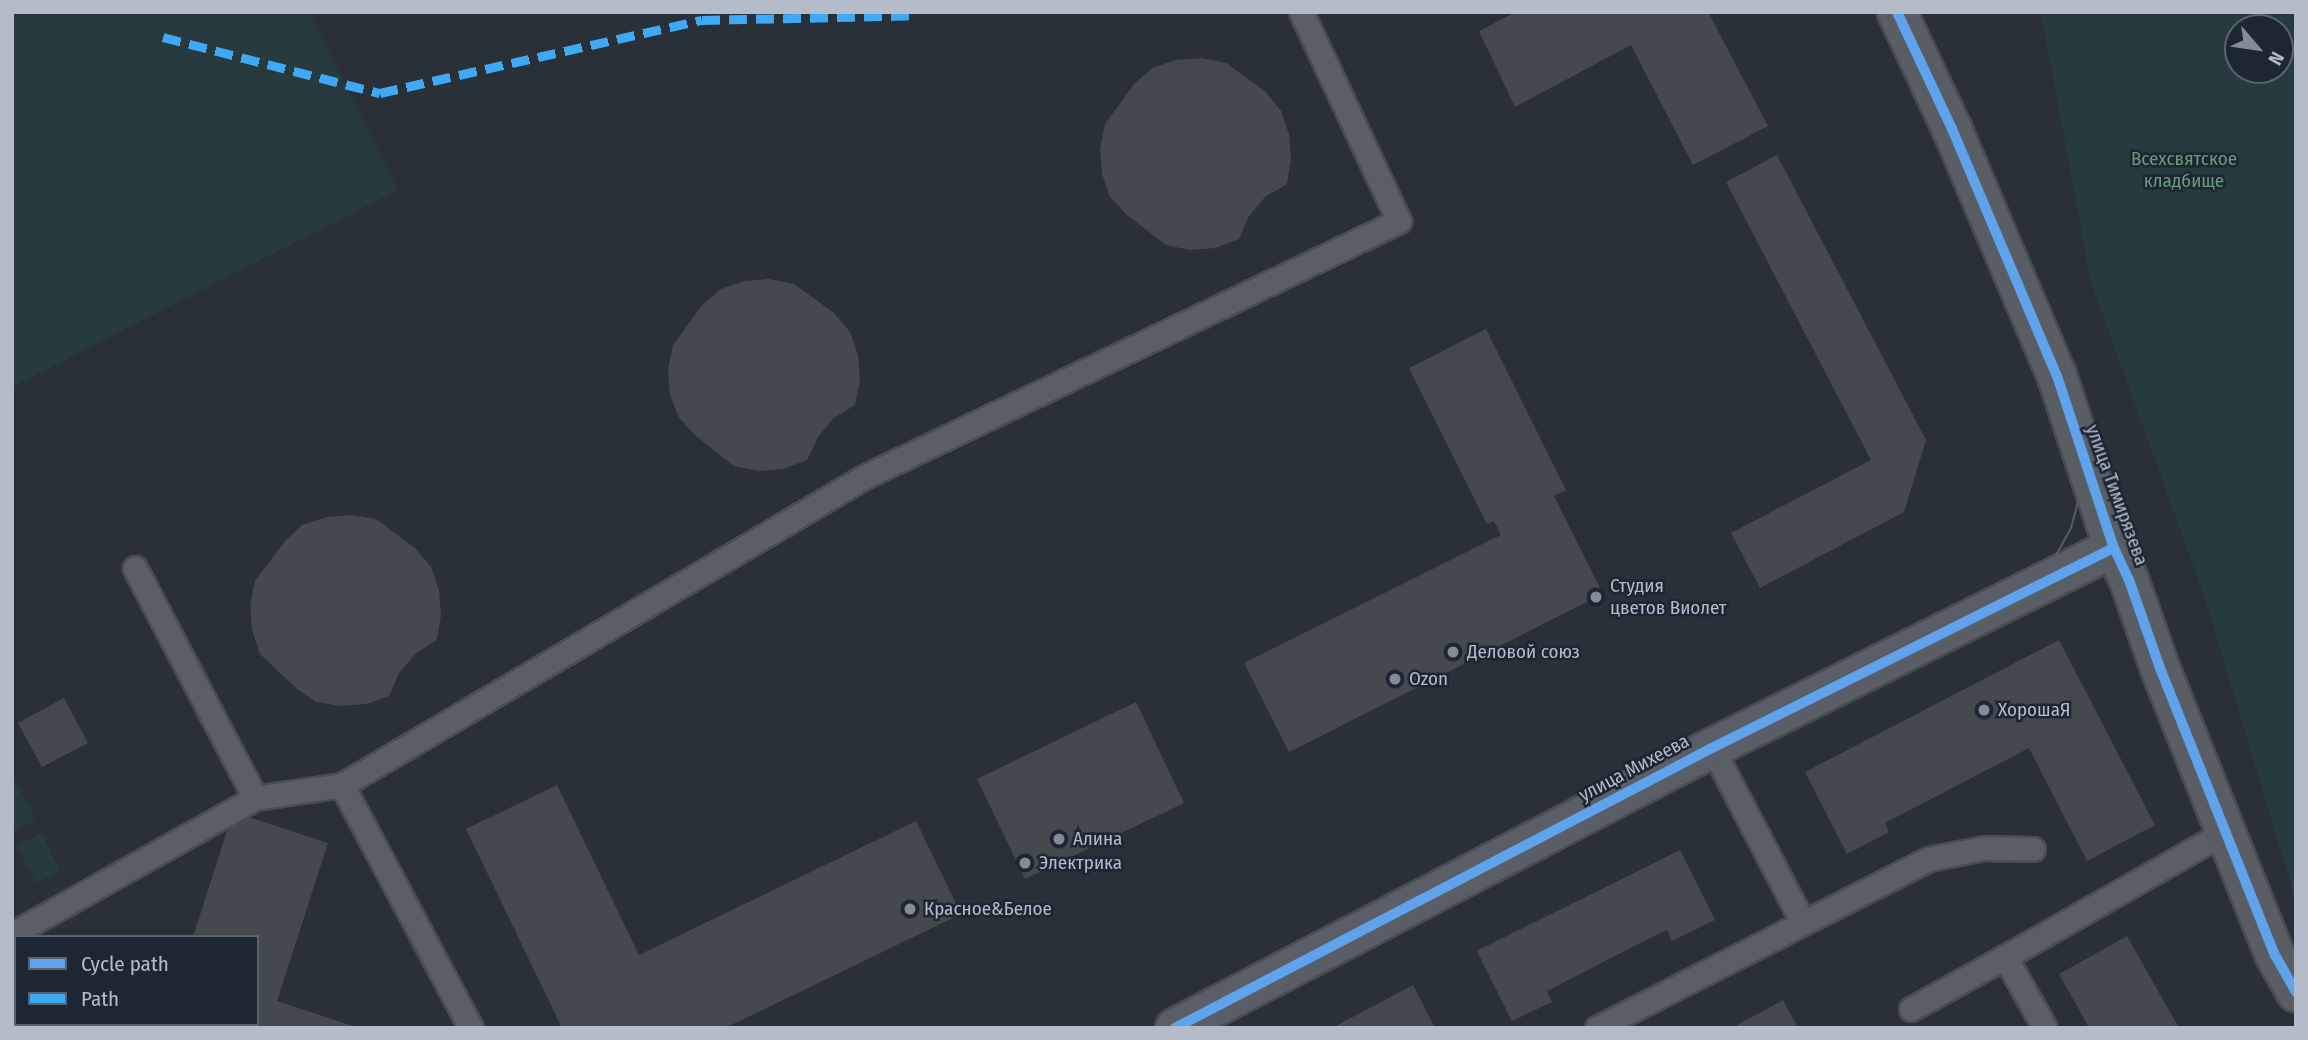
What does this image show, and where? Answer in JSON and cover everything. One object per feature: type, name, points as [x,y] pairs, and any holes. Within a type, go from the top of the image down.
[{"type":"street","name":"улица Тимирязева","points":[[1897,12],[1952,129],[2057,376],[2114,548],[2275,955],[2296,992]]},
{"type":"street","name":"улица Михеева","points":[[1175,1028],[1712,748],[2114,548]]},
{"type":"lane","points":[[12,934],[255,798],[342,785],[864,477],[1399,221],[1301,12]]},
{"type":"lane","points":[[135,568],[255,798]]},
{"type":"lane","points":[[1712,748],[1802,921]]},
{"type":"lane","points":[[342,785],[471,1028]]},
{"type":"lane","points":[[1911,1009],[2225,832]]},
{"type":"lane","points":[[1597,1028],[1928,859],[1984,848],[2033,849]]},
{"type":"lane","points":[[2006,957],[2045,1028]]},
{"type":"green space","points":[[12,12],[309,12],[398,190],[12,387]]},
{"type":"green space","name":"Всехсвятское кладбище","points":[[2041,12],[2296,12],[2296,902],[2206,601],[2091,282]]},
{"type":"green space","points":[[12,775],[36,820],[12,833]]},
{"type":"green space","points":[[41,833],[60,871],[36,883],[17,846]]},
{"type":"building","points":[[1516,12],[1708,12],[1768,126],[1693,165],[1631,45],[1515,107],[1479,31]]},
{"type":"building","points":[[1201,58],[1226,63],[1266,92],[1281,111],[1289,134],[1291,159],[1287,184],[1265,197],[1249,216],[1239,239],[1215,248],[1190,250],[1166,245],[1127,215],[1110,197],[1102,174],[1100,149],[1105,124],[1134,84],[1152,68],[1176,60]]},
{"type":"building","points":[[1777,155],[1926,440],[1904,512],[1760,588],[1731,533],[1871,460],[1726,182]]},
{"type":"building","points":[[769,279],[794,284],[834,313],[850,332],[858,355],[860,380],[855,405],[834,418],[818,437],[807,460],[783,469],[759,471],[734,466],[696,436],[679,418],[670,395],[668,369],[673,345],[702,305],[721,289],[744,281]]},
{"type":"building","points":[[1486,329],[1566,490],[1554,496],[1603,594],[1289,752],[1244,663],[1501,535],[1494,521],[1487,524],[1409,368]]},
{"type":"building","points":[[351,515],[376,519],[416,549],[431,567],[439,590],[441,615],[437,640],[416,653],[399,673],[389,696],[366,704],[341,706],[316,702],[297,689],[260,654],[252,630],[250,605],[255,581],[285,541],[302,525],[327,517]]},
{"type":"building","points":[[2059,640],[2155,825],[2087,861],[2029,748],[1885,823],[1889,832],[1847,854],[1805,772]]},
{"type":"building","points":[[64,698],[88,743],[42,767],[18,723]]},
{"type":"building","points":[[1136,702],[1184,803],[1025,879],[977,779]]},
{"type":"building","points":[[557,785],[639,955],[916,821],[961,914],[725,1028],[562,1028],[466,829]]},
{"type":"building","points":[[233,812],[328,843],[277,1001],[359,1028],[132,1028],[131,1026],[259,1026],[259,935],[194,935]]},
{"type":"building","points":[[1680,850],[1715,920],[1672,941],[1667,930],[1650,938],[1547,991],[1552,1002],[1512,1021],[1477,951]]},
{"type":"building","points":[[2127,936],[2179,1028],[2089,1028],[2059,974]]},
{"type":"building","points":[[1413,985],[1435,1028],[1332,1028]]},
{"type":"building","points":[[1783,1000],[1798,1028],[1732,1028]]},
{"type":"building","points":[[14,1020],[14,1026],[63,1028],[12,1028]]},
{"type":"tram line","points":[[1167,1028],[2032,579],[2055,557],[2071,528],[2079,499],[2080,476],[2072,440],[1944,132],[1886,12]]},
{"type":"tram line","points":[[1206,1028],[2041,595],[2071,576],[2091,545],[2100,516],[2105,476],[2097,445],[1960,125],[1905,12]]},
{"type":"marked path","points":[[163,37],[380,93],[702,20],[916,15]]},
{"type":"cycle path","points":[[1897,12],[1952,129],[2057,376],[2114,548],[2129,580],[2160,668],[2275,955],[2296,992]]},
{"type":"cycle path","points":[[1175,1028],[1712,748],[2114,548]]},
{"type":"place","name":"Студия цветов Виолет","points":[[1596,597]]},
{"type":"place","name":"Деловой союз","points":[[1453,652]]},
{"type":"place","name":"Ozon","points":[[1395,679]]},
{"type":"place","name":"ХорошаЯ","points":[[1984,710]]},
{"type":"place","name":"Алина","points":[[1059,839]]},
{"type":"place","name":"Электрика","points":[[1025,863]]},
{"type":"place","name":"Красное&Белое","points":[[910,909]]}]
